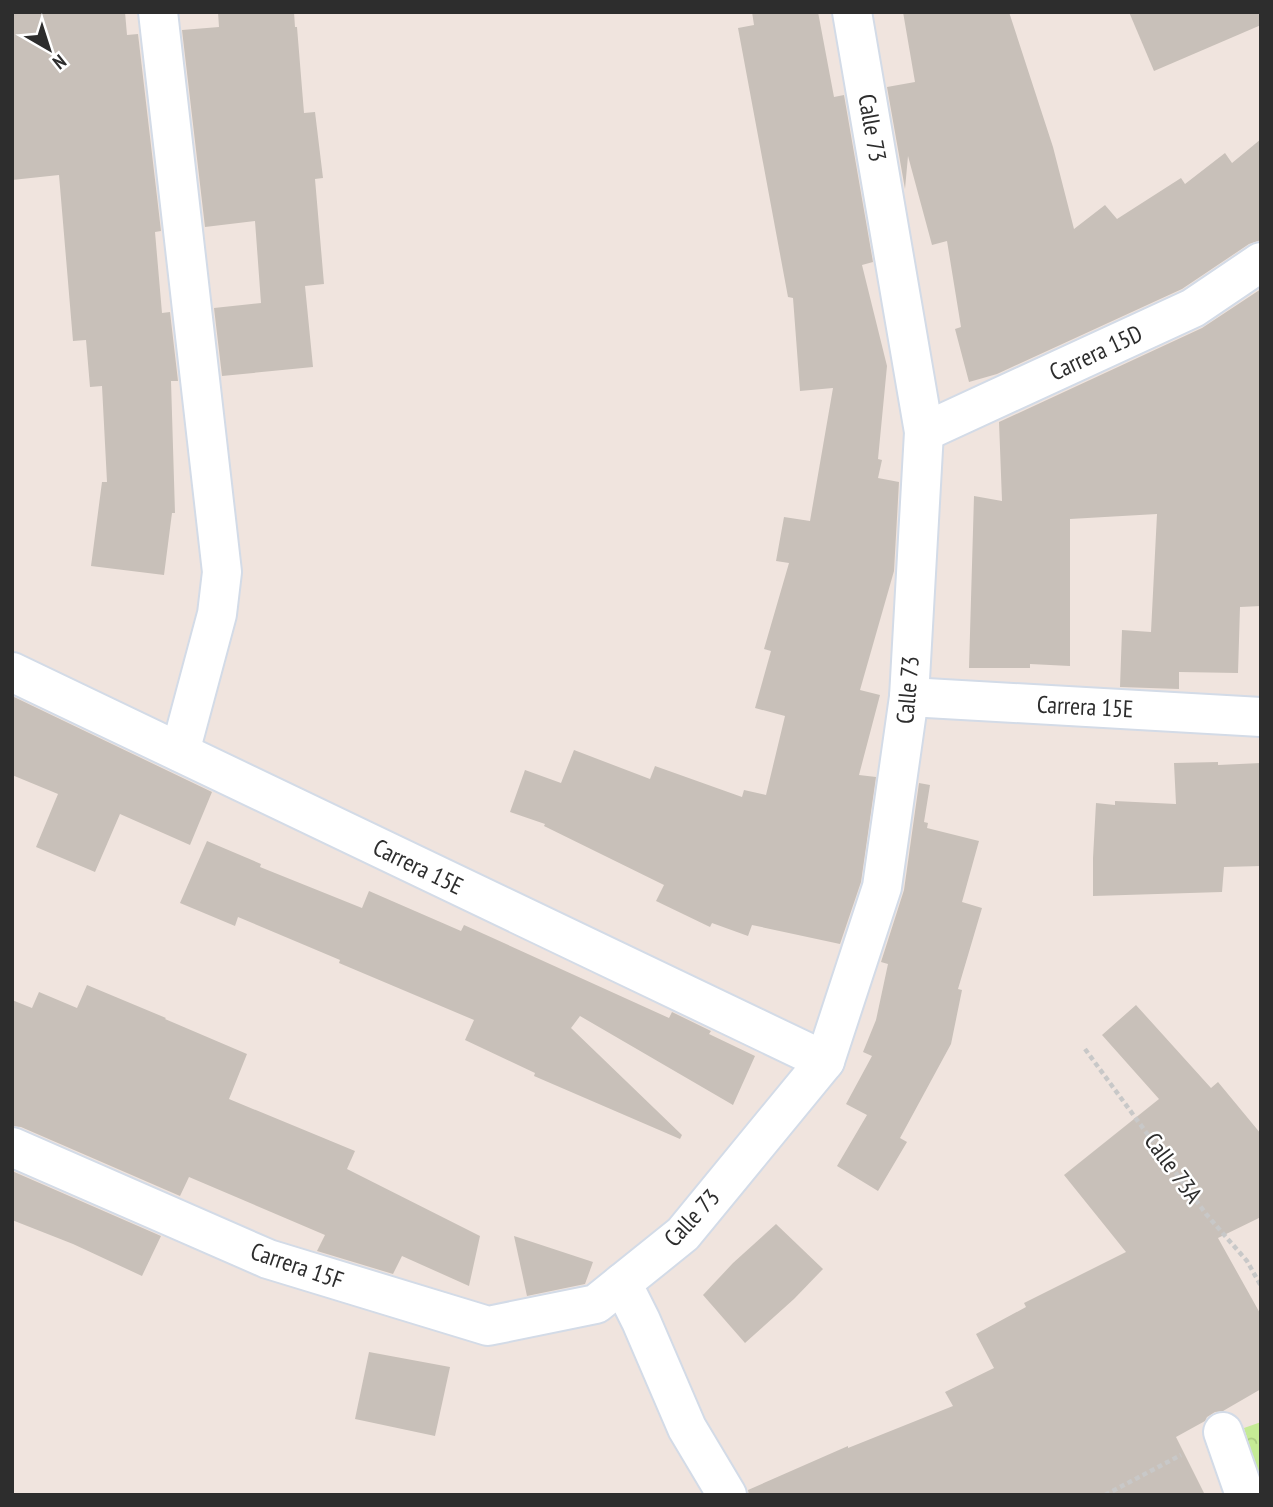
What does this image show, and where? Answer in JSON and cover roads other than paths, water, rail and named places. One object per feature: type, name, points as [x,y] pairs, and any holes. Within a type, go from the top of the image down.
[{"type":"street","points":[[158,12],[222,572],[217,614],[180,752]]},
{"type":"street","name":"Calle 73","points":[[609,1293],[682,1234],[825,1061],[882,887],[909,698],[924,432],[852,12]]},
{"type":"street","name":"Carrera 15D","points":[[924,432],[1194,308],[1261,262]]},
{"type":"street","name":"Carrera 15E","points":[[12,672],[825,1061]]},
{"type":"street","name":"Carrera 15E","points":[[909,698],[1261,717]]},
{"type":"street","name":"Carrera 15F","points":[[12,1147],[268,1259],[488,1326],[609,1293]]},
{"type":"street","points":[[609,1293],[642,1321],[687,1428],[727,1495]]},
{"type":"street","points":[[1223,1432],[1245,1495]]}]
